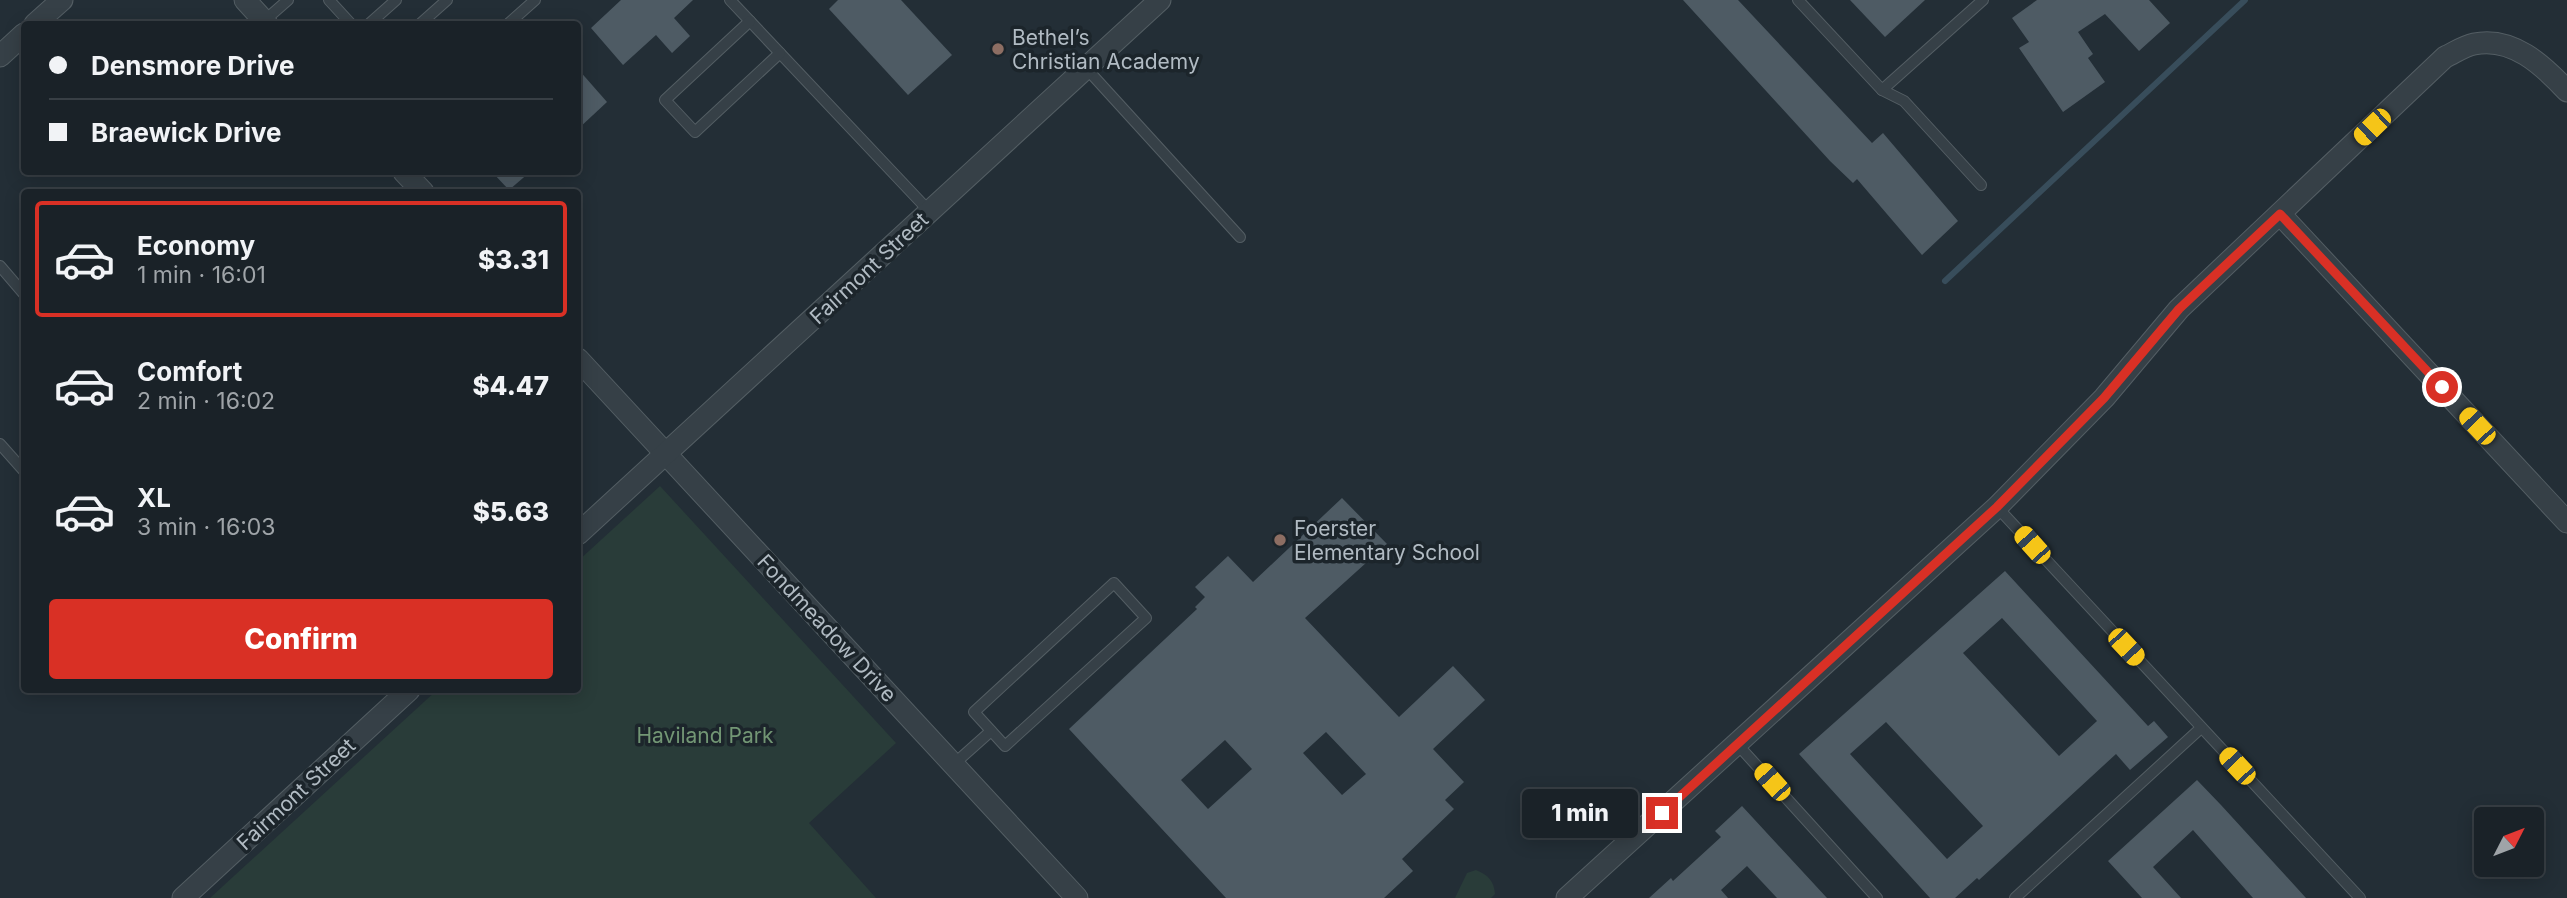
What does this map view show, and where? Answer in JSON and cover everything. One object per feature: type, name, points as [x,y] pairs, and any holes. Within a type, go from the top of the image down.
[{"type":"street","points":[[38,21],[61,0]]},
{"type":"street","points":[[245,0],[264,21]]},
{"type":"street","name":"Fairmont Street","points":[[581,531],[1160,0]]},
{"type":"street","points":[[0,56],[21,37]]},
{"type":"street","points":[[1567,898],[1997,507],[2104,398],[2179,309],[2445,57],[2475,44],[2508,44],[2550,73],[2567,91]]},
{"type":"street","points":[[407,175],[420,189]]},
{"type":"street","points":[[2280,214],[2567,522]]},
{"type":"street","name":"Fondmeadow Drive","points":[[581,362],[1077,898]]},
{"type":"street","name":"Fairmont Street","points":[[183,898],[406,693]]},
{"type":"lane","points":[[268,21],[288,0]]},
{"type":"lane","points":[[329,0],[348,21]]},
{"type":"lane","points":[[372,21],[396,0]]},
{"type":"lane","points":[[423,21],[447,0]]},
{"type":"lane","points":[[511,21],[535,0]]},
{"type":"lane","points":[[730,0],[930,212]]},
{"type":"lane","points":[[1798,0],[1882,90],[1904,101],[1981,185]]},
{"type":"lane","points":[[1882,90],[1983,0]]},
{"type":"lane","points":[[750,21],[665,100],[695,132],[780,53]]},
{"type":"lane","points":[[1086,68],[1240,237]]},
{"type":"lane","points":[[0,266],[21,290]]},
{"type":"lane","points":[[0,444],[21,468]]},
{"type":"lane","points":[[1997,507],[2360,898]]},
{"type":"lane","points":[[1114,583],[1146,618],[1005,746],[991,731],[974,712],[1114,583]]},
{"type":"lane","points":[[2015,898],[2201,728]]},
{"type":"lane","points":[[954,764],[991,731]]},
{"type":"lane","points":[[1738,745],[1877,898]]},
{"type":"green space","name":"Haviland Park","points":[[660,486],[896,743],[809,823],[876,898],[210,898],[434,693],[581,693],[581,558]]},
{"type":"green space","points":[[1476,870],[1490,879],[1495,894],[1491,898],[1455,898],[1467,873]]},
{"type":"building","points":[[621,0],[693,0],[674,18],[690,36],[672,53],[656,35],[623,65],[591,28]]},
{"type":"building","points":[[838,0],[901,0],[952,55],[908,95],[829,9]]},
{"type":"building","points":[[1683,0],[1738,0],[1872,143],[1883,133],[1958,221],[1922,255],[1857,179],[1853,183],[1830,161]]},
{"type":"building","points":[[1850,0],[1925,0],[1885,37]]},
{"type":"building","points":[[2037,0],[2149,0],[2170,23],[2139,51],[2105,14],[2078,32],[2093,54],[2088,58],[2105,82],[2063,112],[2019,48],[2029,42],[2012,18]]},
{"type":"building","points":[[581,72],[607,102],[581,126]]},
{"type":"building","points":[[495,175],[526,175],[510,189]]},
{"type":"building","points":[[1342,498],[1387,544],[1305,618],[1399,717],[1453,666],[1485,700],[1433,749],[1464,782],[1445,800],[1454,809],[1402,859],[1413,871],[1384,898],[1226,898],[1069,729],[1197,609],[1195,607],[1205,597],[1195,587],[1228,556],[1253,582]],"holes":[[[1326,732],[1366,774],[1342,795],[1303,753]],[[1225,740],[1252,769],[1208,809],[1181,780]]]},
{"type":"building","points":[[2005,571],[2148,726],[2154,721],[2168,737],[2130,770],[2116,754],[1979,880],[1977,878],[1955,898],[1930,898],[1799,754]],"holes":[[[2002,618],[2097,721],[2059,756],[1963,653]],[[1886,722],[1983,826],[1947,859],[1850,754]]]},
{"type":"building","points":[[2197,780],[2306,898],[2253,898],[2193,830],[2153,867],[2181,898],[2142,898],[2108,861]]},
{"type":"building","points":[[1742,806],[1827,898],[1777,898],[1747,866],[1721,890],[1728,898],[1649,898],[1671,878],[1673,881],[1721,837],[1715,831]]},
{"type":"waterway","points":[[1945,281],[2245,0]]},
{"type":"place","name":"Bethel’s Christian Academy","points":[[998,49]]},
{"type":"place","name":"Foerster Elementary School","points":[[1280,540]]},
{"type":"route","points":[[1662,813],[1997,507],[2104,398],[2179,309],[2280,214],[2442,387]]}]
